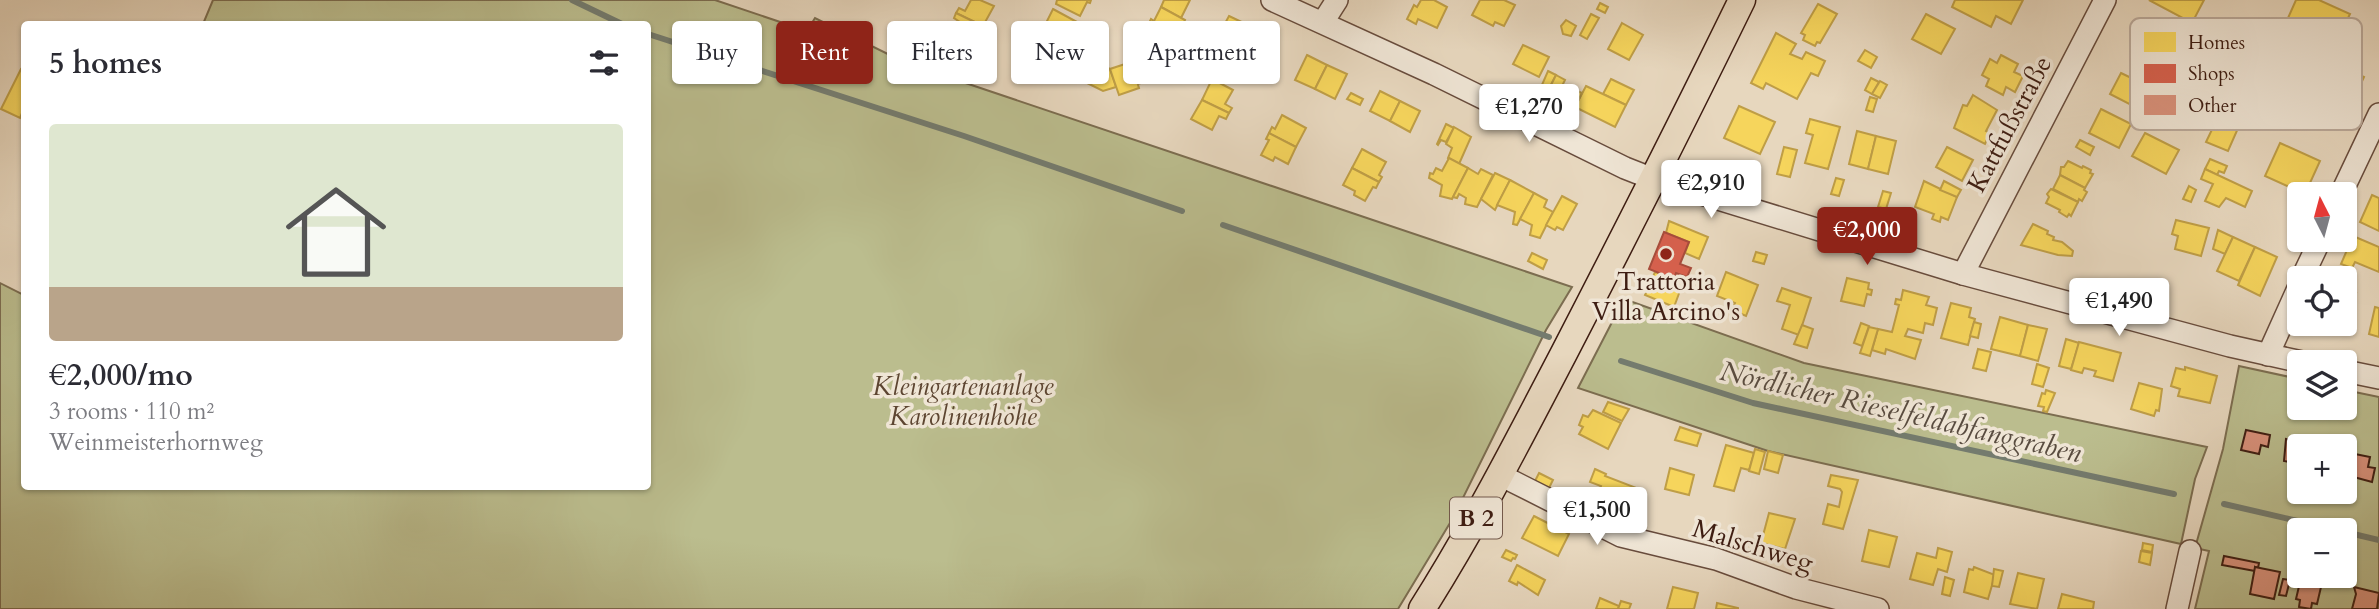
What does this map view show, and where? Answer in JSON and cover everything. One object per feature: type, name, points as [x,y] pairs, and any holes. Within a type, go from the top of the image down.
[{"type":"main road","name":"B 2","points":[[1422,609],[1500,475],[1742,0]]},
{"type":"street","points":[[1272,0],[1625,168],[1653,178],[1963,274],[2287,359]]},
{"type":"street","points":[[1323,22],[1337,0]]},
{"type":"street","name":"Kattfußstraße","points":[[1963,274],[2105,0]]},
{"type":"street","points":[[2348,182],[2379,114]]},
{"type":"street","points":[[2268,355],[2287,313]]},
{"type":"street","points":[[2357,373],[2379,378]]},
{"type":"street","name":"Malschweg","points":[[1500,475],[1621,536],[1716,559],[1796,588],[1878,609]]},
{"type":"street","points":[[2177,609],[2190,551]]},
{"type":"green space","name":"Kleingartenanlage Karolinenhöhe","points":[[213,0],[715,0],[777,21],[776,84],[873,84],[873,47],[887,54],[887,84],[968,84],[1572,287],[1546,330],[1453,518],[1398,609],[0,609],[0,283],[21,294],[21,490],[651,490],[651,21],[204,21]]},
{"type":"green space","points":[[1624,299],[1804,363],[2207,447],[2195,479],[2181,544],[1768,451],[1578,388]]},
{"type":"green space","points":[[2239,366],[2287,376],[2287,420],[2357,420],[2357,392],[2379,397],[2379,609],[2195,609],[2209,551],[2195,548],[2223,449]]},
{"type":"building: Homes","points":[[971,0],[980,0],[994,6],[986,21],[973,21],[956,13],[959,8],[965,11]]},
{"type":"building: Homes","points":[[1057,0],[1091,0],[1090,3],[1087,2],[1080,16],[1056,4]]},
{"type":"building: Homes","points":[[1164,0],[1190,0],[1181,18],[1161,7]]},
{"type":"building: Homes","points":[[1421,0],[1434,0],[1447,7],[1437,28],[1418,19],[1416,24],[1407,19],[1414,5],[1417,7]]},
{"type":"building: Homes","points":[[1480,0],[1504,0],[1515,5],[1504,26],[1495,22],[1493,26],[1472,15]]},
{"type":"building: Homes","points":[[1955,0],[2023,0],[2011,24],[1996,16],[1991,27],[1952,7]]},
{"type":"building: Homes","points":[[2149,0],[2204,0],[2195,18],[2183,18]]},
{"type":"building: Homes","points":[[2296,0],[2319,0],[2350,14],[2348,18],[2288,18]]},
{"type":"building: Homes","points":[[1600,3],[1608,7],[1605,13],[1597,9]]},
{"type":"building: Homes","points":[[1818,4],[1837,14],[1820,43],[1817,42],[1815,46],[1803,40],[1805,35],[1801,33]]},
{"type":"building: Homes","points":[[1161,7],[1185,20],[1185,21],[1154,21]]},
{"type":"building: Homes","points":[[1053,9],[1075,21],[1047,21]]},
{"type":"building: Homes","points":[[956,13],[973,21],[958,21],[954,18]]},
{"type":"building: Homes","points":[[1591,14],[1599,18],[1587,39],[1580,35]]},
{"type":"building: Homes","points":[[1926,14],[1955,29],[1941,54],[1912,39]]},
{"type":"building: Homes","points":[[1229,16],[1240,21],[1226,21]]},
{"type":"building: Homes","points":[[1566,20],[1576,26],[1571,36],[1563,34],[1561,26]]},
{"type":"building: Homes","points":[[1622,23],[1643,35],[1629,60],[1608,49]]},
{"type":"building: Homes","points":[[1776,33],[1796,44],[1790,54],[1802,59],[1806,52],[1825,61],[1818,76],[1811,73],[1797,99],[1766,83],[1763,89],[1751,83]]},
{"type":"building: Homes","points":[[1523,45],[1549,57],[1539,77],[1513,64]]},
{"type":"building: Homes","points":[[1865,50],[1877,57],[1871,68],[1858,61]]},
{"type":"building: Homes","points":[[1307,55],[1327,65],[1315,89],[1295,80]]},
{"type":"building: Homes","points":[[2001,55],[2018,64],[2014,72],[2023,76],[2015,92],[2006,87],[2003,95],[1986,86],[1989,79],[1982,75],[1990,59],[1997,63]]},
{"type":"building: Homes","points":[[1123,65],[1123,84],[1138,84],[1139,88],[1119,95],[1110,69]]},
{"type":"building: Homes","points":[[1327,65],[1347,74],[1335,99],[1315,89]]},
{"type":"building: Homes","points":[[1109,68],[1116,87],[1103,91],[1089,84],[1109,84]]},
{"type":"building: Homes","points":[[21,69],[20,118],[1,109]]},
{"type":"building: Homes","points":[[1548,71],[1556,75],[1548,91],[1541,87]]},
{"type":"building: Homes","points":[[2121,73],[2130,77],[2130,104],[2110,94]]},
{"type":"building: Homes","points":[[1556,75],[1565,80],[1557,96],[1548,91]]},
{"type":"building: Homes","points":[[1871,78],[1879,82],[1872,94],[1865,90]]},
{"type":"building: Homes","points":[[1611,79],[1634,90],[1626,105],[1603,94]]},
{"type":"building: Homes","points":[[1880,81],[1887,85],[1880,98],[1872,94]]},
{"type":"building: Homes","points":[[1210,84],[1222,84],[1233,90],[1225,104],[1232,108],[1229,113],[1202,100]]},
{"type":"building: Homes","points":[[1586,86],[1626,105],[1615,127],[1575,107]]},
{"type":"building: Homes","points":[[1575,90],[1582,93],[1575,107],[1568,104]]},
{"type":"building: Homes","points":[[1380,91],[1400,101],[1390,121],[1370,111]]},
{"type":"building: Homes","points":[[1351,93],[1363,99],[1360,105],[1347,99]]},
{"type":"building: Homes","points":[[1973,95],[1997,110],[1986,131],[1990,133],[1985,144],[1954,128],[1963,105],[1967,106]]},
{"type":"building: Homes","points":[[1870,97],[1877,99],[1873,112],[1866,110]]},
{"type":"building: Homes","points":[[1202,100],[1229,113],[1226,119],[1219,116],[1212,130],[1191,119]]},
{"type":"building: Homes","points":[[1400,101],[1420,111],[1410,132],[1390,121]]},
{"type":"building: Homes","points":[[1739,106],[1775,122],[1760,154],[1724,138]]},
{"type":"building: Homes","points":[[2101,109],[2130,124],[2119,148],[2089,133]]},
{"type":"building: Homes","points":[[1282,115],[1306,128],[1296,147],[1269,133],[1272,127],[1275,129]]},
{"type":"building: Homes","points":[[1810,119],[1840,127],[1828,169],[1805,163],[1813,135],[1806,133]]},
{"type":"building: Homes","points":[[1446,124],[1454,128],[1446,142],[1441,140],[1438,145],[1437,144]]},
{"type":"building: Homes","points":[[1454,127],[1471,137],[1459,164],[1448,158],[1452,148],[1446,144]]},
{"type":"building: Homes","points":[[2212,130],[2237,130],[2228,151],[2206,142]]},
{"type":"building: Homes","points":[[1857,131],[1876,136],[1868,169],[1849,164]]},
{"type":"building: Homes","points":[[1269,133],[1296,147],[1288,164],[1275,157],[1273,161],[1261,155],[1269,140],[1266,139]]},
{"type":"building: Homes","points":[[2145,133],[2179,150],[2166,174],[2132,156]]},
{"type":"building: Homes","points":[[1876,136],[1896,141],[1888,174],[1868,169]]},
{"type":"building: Homes","points":[[2080,140],[2094,147],[2090,155],[2076,147]]},
{"type":"building: Homes","points":[[2280,143],[2320,161],[2310,182],[2287,182],[2287,186],[2265,176]]},
{"type":"building: Homes","points":[[1784,147],[1797,150],[1790,177],[1777,174]]},
{"type":"building: Homes","points":[[1947,147],[1973,160],[1962,181],[1936,167]]},
{"type":"building: Homes","points":[[1362,149],[1386,162],[1379,175],[1382,177],[1379,182],[1352,168]]},
{"type":"building: Homes","points":[[1449,158],[1468,168],[1452,199],[1440,196],[1442,185],[1429,178],[1436,168],[1442,171]]},
{"type":"building: Homes","points":[[2210,159],[2227,166],[2224,173],[2219,171],[2217,175],[2205,169]]},
{"type":"building: Homes","points":[[2068,161],[2091,170],[2090,173],[2093,174],[2085,188],[2060,175],[2061,167]]},
{"type":"building: Homes","points":[[1352,168],[1379,182],[1365,201],[1354,195],[1355,191],[1343,185]]},
{"type":"building: Homes","points":[[1468,168],[1478,174],[1481,169],[1493,175],[1477,207],[1465,204],[1466,198],[1459,194],[1457,198],[1453,197]]},
{"type":"building: Homes","points":[[2205,169],[2252,191],[2245,207],[2226,198],[2219,207],[2205,201],[2213,184],[2201,179]]},
{"type":"building: Homes","points":[[1495,173],[1510,180],[1495,210],[1481,199]]},
{"type":"building: Homes","points":[[2060,175],[2085,188],[2087,192],[2082,201],[2079,199],[2078,202],[2053,189]]},
{"type":"building: Homes","points":[[1836,178],[1844,180],[1839,196],[1831,194]]},
{"type":"building: Homes","points":[[1510,180],[1534,193],[1517,225],[1513,224],[1515,212],[1497,205]]},
{"type":"building: Homes","points":[[1924,181],[1957,197],[1948,220],[1941,217],[1940,222],[1932,219],[1934,214],[1915,207]]},
{"type":"building: Homes","points":[[1944,181],[1961,190],[1957,197],[1940,190]]},
{"type":"building: Homes","points":[[2189,186],[2196,190],[2191,202],[2183,199]]},
{"type":"building: Homes","points":[[2051,189],[2078,202],[2071,216],[2069,214],[2067,217],[2046,203]]},
{"type":"building: Homes","points":[[1883,191],[1891,193],[1886,209],[1878,207]]},
{"type":"building: Homes","points":[[1534,193],[1547,200],[1544,207],[1553,212],[1540,238],[1530,235],[1532,225],[1520,219]]},
{"type":"building: Homes","points":[[2372,195],[2379,198],[2379,231],[2360,222]]},
{"type":"building: Homes","points":[[1562,196],[1577,204],[1563,230],[1557,227],[1555,230],[1546,225]]},
{"type":"building: Homes","points":[[2176,220],[2209,228],[2201,256],[2175,249],[2178,236],[2172,234]]},
{"type":"building: Homes","points":[[1669,221],[1708,237],[1699,259],[1685,253],[1689,242],[1666,233]]},
{"type":"building: Homes","points":[[2033,224],[2048,231],[2047,234],[2054,237],[2053,240],[2062,242],[2073,251],[2072,256],[2021,245]]},
{"type":"building: Homes","points":[[2218,230],[2233,237],[2225,254],[2213,249]]},
{"type":"building: Homes","points":[[2233,237],[2255,247],[2239,281],[2217,271]]},
{"type":"building: Homes","points":[[2357,238],[2379,247],[2379,272],[2355,262],[2353,266],[2341,264],[2346,252],[2357,252]]},
{"type":"building: Homes","points":[[2255,247],[2277,257],[2260,296],[2238,285]]},
{"type":"building: Homes","points":[[1756,252],[1767,255],[1764,264],[1753,261]]},
{"type":"building: Homes","points":[[1532,253],[1547,260],[1543,269],[1528,261]]},
{"type":"building: Homes","points":[[1655,272],[1674,279],[1672,283],[1681,288],[1674,307],[1645,295]]},
{"type":"building: Homes","points":[[1726,272],[1758,285],[1746,316],[1732,310],[1735,303],[1717,296]]},
{"type":"building: Homes","points":[[1847,278],[1869,283],[1871,295],[1867,294],[1864,306],[1841,301]]},
{"type":"building: Homes","points":[[1782,288],[1811,298],[1799,335],[1782,329],[1790,305],[1777,301]]},
{"type":"building: Homes","points":[[1903,290],[1929,297],[1926,305],[1937,308],[1933,325],[1925,323],[1923,333],[1908,329],[1905,336],[1921,340],[1915,359],[1886,349],[1885,354],[1872,350],[1878,329],[1892,332],[1899,305],[1895,304],[1896,299],[1901,300]]},
{"type":"building: Homes","points":[[1951,303],[1971,308],[1969,317],[1975,319],[1968,345],[1941,338]]},
{"type":"building: Homes","points":[[2375,307],[2379,308],[2379,337],[2369,334]]},
{"type":"building: Homes","points":[[2000,317],[2028,325],[2020,356],[1991,349]]},
{"type":"building: Homes","points":[[1974,322],[1981,324],[1978,338],[1970,336]]},
{"type":"building: Homes","points":[[1861,323],[1869,326],[1862,346],[1854,343]]},
{"type":"building: Homes","points":[[1802,325],[1813,329],[1807,348],[1794,344]]},
{"type":"building: Homes","points":[[2028,325],[2047,329],[2038,361],[2020,356]]},
{"type":"building: Homes","points":[[1869,327],[1878,329],[1870,356],[1860,353]]},
{"type":"building: Homes","points":[[2066,339],[2079,343],[2071,369],[2059,366]]},
{"type":"building: Homes","points":[[2079,342],[2121,353],[2113,381],[2094,376],[2096,371],[2084,368],[2082,373],[2071,370]]},
{"type":"building: Homes","points":[[1978,349],[1991,352],[1986,371],[1973,368]]},
{"type":"building: Homes","points":[[2037,364],[2049,368],[2043,387],[2032,384]]},
{"type":"building: Homes","points":[[2185,367],[2217,376],[2210,403],[2178,396],[2180,389],[2171,386],[2176,368],[2185,370]]},
{"type":"building: Homes","points":[[2139,383],[2162,389],[2159,411],[2156,410],[2154,416],[2131,409]]},
{"type":"building: Homes","points":[[2046,390],[2055,393],[2047,412],[2043,411],[2044,407],[2038,406],[2042,393],[2045,394]]},
{"type":"building: Homes","points":[[1608,402],[1629,409],[1622,421],[1603,412]]},
{"type":"building: Homes","points":[[1593,410],[1621,423],[1608,449],[1579,434],[1583,427],[1579,425],[1583,415],[1588,417]]},
{"type":"building: Homes","points":[[1680,427],[1701,434],[1697,446],[1675,440]]},
{"type":"building: Homes","points":[[1726,445],[1754,453],[1749,470],[1741,468],[1734,491],[1714,486]]},
{"type":"building: Homes","points":[[1755,449],[1765,452],[1759,474],[1749,471]]},
{"type":"building: Homes","points":[[1768,451],[1783,455],[1778,473],[1764,469]]},
{"type":"building: Homes","points":[[1670,468],[1694,475],[1689,495],[1665,489]]},
{"type":"building: Homes","points":[[1595,469],[1606,474],[1605,476],[1639,489],[1630,512],[1596,498],[1601,486],[1590,482]]},
{"type":"building: Homes","points":[[1539,473],[1553,480],[1549,488],[1535,481]]},
{"type":"building: Homes","points":[[1831,475],[1858,480],[1843,529],[1823,524],[1828,504],[1839,507],[1842,492],[1828,486]]},
{"type":"building: Homes","points":[[1769,513],[1795,519],[1785,549],[1761,543]]},
{"type":"building: Homes","points":[[1534,516],[1569,534],[1558,556],[1522,538]]},
{"type":"building: Homes","points":[[1869,530],[1897,537],[1889,567],[1862,561]]},
{"type":"building: Homes","points":[[2143,543],[2153,545],[2152,552],[2142,550]]},
{"type":"building: Homes","points":[[1938,548],[1952,552],[1947,572],[1938,569],[1933,585],[1910,579],[1917,553],[1936,558]]},
{"type":"building: Homes","points":[[1506,550],[1517,555],[1515,559],[1511,561],[1502,557]]},
{"type":"building: Homes","points":[[2141,551],[2152,553],[2150,565],[2139,562]]},
{"type":"building: Homes","points":[[1517,565],[1545,580],[1538,595],[1518,582],[1517,585],[1509,581]]},
{"type":"building: Homes","points":[[1974,567],[1995,575],[1988,599],[1964,592],[1969,569],[1973,570]]},
{"type":"building: Homes","points":[[1994,569],[2003,571],[1999,587],[1992,586]]},
{"type":"building: Homes","points":[[2018,573],[2044,579],[2037,609],[2010,604]]},
{"type":"building: Homes","points":[[1945,577],[1954,580],[1950,596],[1942,594]]},
{"type":"building: Homes","points":[[1673,587],[1698,593],[1694,609],[1667,609]]},
{"type":"building: Homes","points":[[2062,594],[2094,602],[2093,609],[2058,609]]},
{"type":"building: Homes","points":[[1600,598],[1619,606],[1618,609],[1596,609]]},
{"type":"building: Homes","points":[[1621,601],[1631,604],[1629,609],[1618,609]]},
{"type":"building: Homes","points":[[1717,603],[1738,608],[1738,609],[1716,609]]},
{"type":"building: Shops","points":[[1664,232],[1689,242],[1680,264],[1691,268],[1687,277],[1676,273],[1674,279],[1649,269]]},
{"type":"building: Other","points":[[2246,430],[2270,435],[2268,447],[2261,445],[2259,454],[2241,450]]},
{"type":"building: Other","points":[[2286,439],[2287,462],[2284,461]]},
{"type":"building: Other","points":[[2357,454],[2370,457],[2368,467],[2375,468],[2372,482],[2357,478]]},
{"type":"building: Other","points":[[2224,556],[2259,563],[2258,568],[2255,567],[2255,571],[2222,565]]},
{"type":"building: Other","points":[[2255,567],[2280,572],[2274,599],[2250,594]]},
{"type":"building: Other","points":[[2283,579],[2287,580],[2286,596],[2279,595]]},
{"type":"building: Other","points":[[2299,588],[2321,588],[2317,604],[2312,603],[2311,609],[2299,607],[2300,600],[2296,599]]},
{"type":"building: Other","points":[[2354,588],[2379,593],[2377,609],[2352,609],[2356,594]]},
{"type":"waterway","name":"Nördlicher Rieselfeldabfanggraben","points":[[572,0],[616,21]]},
{"type":"waterway","name":"Nördlicher Rieselfeldabfanggraben","points":[[651,35],[964,136],[1182,211]]},
{"type":"waterway","name":"Nördlicher Rieselfeldabfanggraben","points":[[1223,225],[1549,337]]},
{"type":"waterway","name":"Nördlicher Rieselfeldabfanggraben","points":[[1621,361],[1753,403],[2174,494]]},
{"type":"waterway","name":"Nördlicher Rieselfeldabfanggraben","points":[[2224,504],[2287,518]]},
{"type":"waterway","name":"Nördlicher Rieselfeldabfanggraben","points":[[2357,535],[2379,540]]},
{"type":"place","name":"Trattoria Villa Arcino's","points":[[1666,254]]}]
